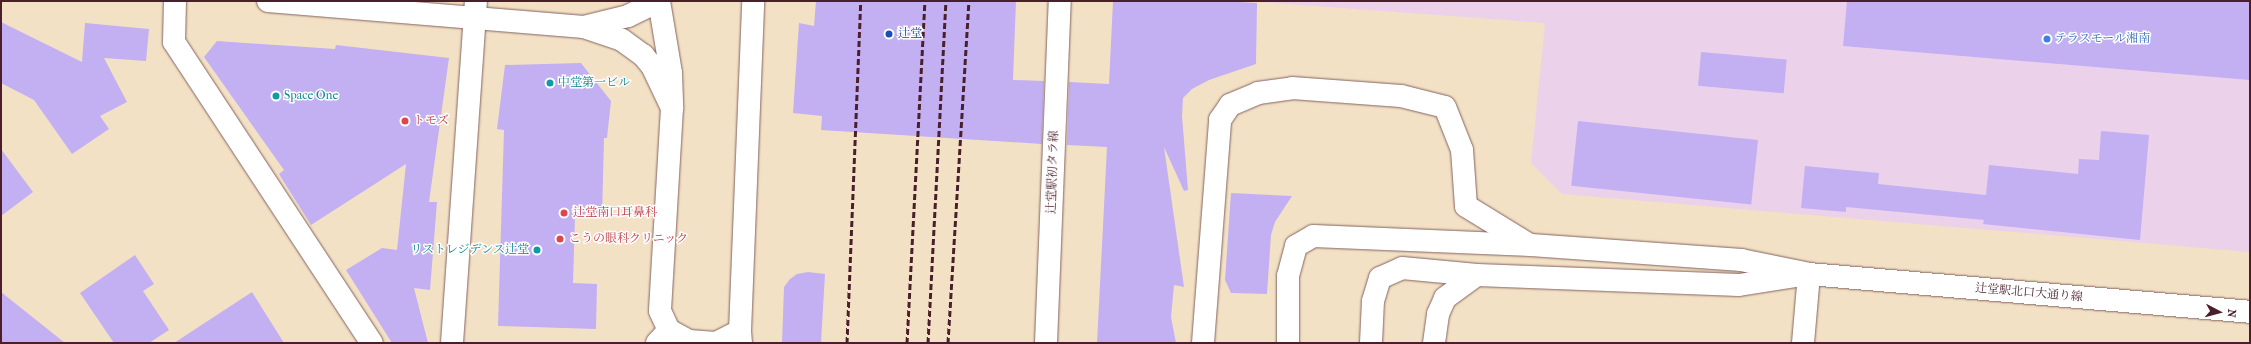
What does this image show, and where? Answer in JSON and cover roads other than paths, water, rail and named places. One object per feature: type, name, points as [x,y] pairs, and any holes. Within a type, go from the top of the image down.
[{"type":"street","points":[[175,1],[174,42],[372,343]]},
{"type":"street","points":[[268,1],[475,9],[584,27],[622,40],[643,55],[652,66],[672,108]]},
{"type":"street","points":[[584,27],[628,16],[659,1],[671,73],[672,108],[660,311],[663,336],[689,341],[716,343],[740,337],[753,1]]},
{"type":"street","name":"辻堂駅初タラ線","points":[[1046,343],[1060,1]]},
{"type":"street","points":[[452,343],[475,9]]},
{"type":"street","points":[[1203,343],[1220,120],[1230,105],[1258,93],[1292,88],[1393,96],[1445,107],[1462,150],[1466,206],[1531,245]]},
{"type":"street","points":[[1288,343],[1288,276],[1296,246],[1313,236],[1531,245],[1741,260],[1809,274]]},
{"type":"street","points":[[1371,343],[1374,301],[1380,278],[1402,268],[1477,275],[1739,285],[1809,274]]},
{"type":"street","points":[[1803,343],[1809,274]]},
{"type":"street","name":"辻堂駅北口大通り線","points":[[1809,274],[2250,312]]},
{"type":"street","points":[[1434,343],[1438,314],[1445,298],[1477,275]]},
{"type":"railway","points":[[847,343],[861,1]]},
{"type":"railway","points":[[907,343],[925,1]]},
{"type":"railway","points":[[928,343],[946,1]]},
{"type":"railway","points":[[948,343],[969,1]]},
{"type":"place","name":"辻堂","points":[[889,34]]},
{"type":"place","name":"テラスモール湘南","points":[[2047,39]]},
{"type":"place","name":"中堂第一ビル","points":[[550,83]]},
{"type":"place","name":"Space One","points":[[276,96]]},
{"type":"place","name":"トモズ","points":[[405,121]]},
{"type":"place","name":"辻堂南口耳鼻科","points":[[564,213]]},
{"type":"place","name":"こうの眼科クリニック","points":[[560,239]]},
{"type":"place","name":"リストレジデンス辻堂","points":[[537,250]]}]
